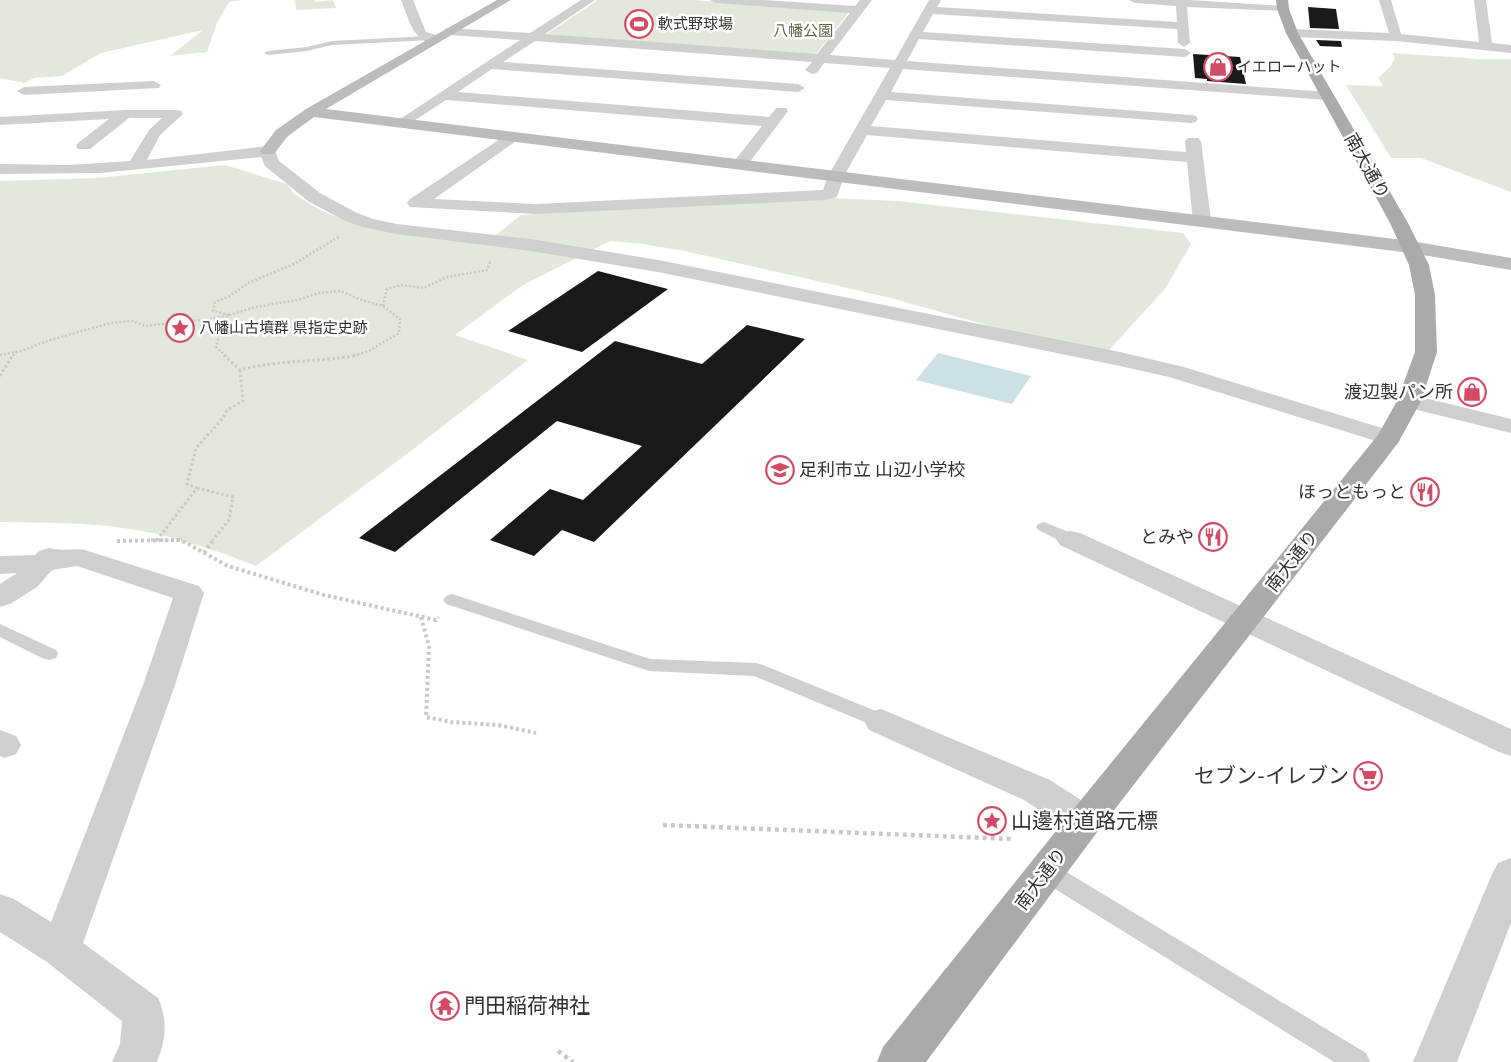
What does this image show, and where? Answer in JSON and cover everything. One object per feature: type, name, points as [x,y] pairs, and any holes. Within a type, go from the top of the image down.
[{"type":"main road","name":"南大通り","points":[[899,1062],[1085,821],[1389,438],[1409,401],[1426,352],[1425,295],[1419,265],[1411,247],[1327,96],[1286,14]]},
{"type":"street","points":[[407,0],[418,30],[423,36],[433,39]]},
{"type":"street","points":[[505,0],[433,39],[311,112],[285,130],[273,141],[268,151],[271,163],[314,197],[365,222],[397,229],[531,245],[658,266],[1120,358],[1176,372],[1389,438]]},
{"type":"street","points":[[401,123],[589,0]]},
{"type":"street","points":[[716,0],[862,5]]},
{"type":"street","points":[[1135,0],[1181,1],[1286,14],[1396,37],[1511,48]]},
{"type":"street","points":[[1385,0],[1396,37]]},
{"type":"street","points":[[1480,0],[1486,46]]},
{"type":"street","points":[[1181,1],[1187,85],[1202,221]]},
{"type":"street","points":[[740,164],[862,5]]},
{"type":"street","points":[[514,136],[416,202],[536,210],[824,195],[831,193],[836,176],[932,5],[1183,26]]},
{"type":"street","points":[[450,31],[1327,96]]},
{"type":"street","points":[[915,35],[1185,53]]},
{"type":"street","points":[[489,65],[798,88]]},
{"type":"street","points":[[84,146],[131,114],[162,72]]},
{"type":"street","points":[[24,91],[154,85]]},
{"type":"street","points":[[443,95],[773,122]]},
{"type":"street","points":[[881,95],[1191,120]]},
{"type":"street","points":[[311,112],[1411,247],[1511,264]]},
{"type":"street","points":[[0,121],[131,114],[176,114],[154,133],[136,165]]},
{"type":"street","points":[[862,130],[1195,158]]},
{"type":"street","points":[[0,169],[58,169],[136,165],[268,151]]},
{"type":"street","points":[[1409,401],[1511,426]]},
{"type":"street","points":[[1057,533],[1511,743]]},
{"type":"street","points":[[0,565],[53,553],[78,557],[189,593],[159,685],[61,949]]},
{"type":"street","points":[[0,597],[27,580],[53,553]]},
{"type":"street","points":[[881,721],[1037,790],[1085,821]]},
{"type":"street","points":[[1434,1062],[1511,874]]},
{"type":"street","points":[[0,911],[61,949],[143,1012],[144,1030],[139,1054],[134,1062]]},
{"type":"lane","points":[[268,53],[307,49],[332,43],[433,39]]},
{"type":"lane","points":[[452,600],[649,665],[756,670],[881,721]]},
{"type":"lane","points":[[0,630],[48,654]]},
{"type":"lane","points":[[1047,872],[1357,1062]]},
{"type":"path","points":[[229,315],[213,311],[215,302],[230,296],[248,283],[294,264],[365,222]]},
{"type":"path","points":[[383,306],[387,289],[401,285],[424,288],[434,280],[443,277],[487,270],[491,259],[531,245]]},
{"type":"path","points":[[0,355],[111,323],[133,321],[145,326],[186,323],[340,291],[361,300],[383,306],[400,319],[399,333],[359,355],[312,362],[255,365],[240,370]]},
{"type":"path","points":[[204,553],[229,520],[233,496],[196,488],[187,484],[196,448],[223,418],[227,410],[243,401],[240,370],[216,347],[219,334],[229,315]]},
{"type":"path","points":[[0,376],[15,352]]},
{"type":"path","points":[[157,540],[196,488]]},
{"type":"path","points":[[53,553],[157,540],[181,540],[228,566],[324,595],[421,617],[436,620],[452,600]]},
{"type":"path","points":[[421,617],[429,647],[426,717],[451,722],[498,724],[536,733]]},
{"type":"path","points":[[663,825],[1011,838]]},
{"type":"path","points":[[558,1051],[573,1062]]},
{"type":"green space","points":[[0,0],[242,0],[229,2],[217,23],[207,52],[170,56],[203,30],[101,53],[62,76],[34,78],[24,83],[0,78]]},
{"type":"green space","points":[[295,0],[315,0],[315,2],[333,0],[336,8],[296,10]]},
{"type":"green space","name":"八幡公園","points":[[598,0],[691,0],[843,10],[849,12],[816,54],[807,55],[547,34]]},
{"type":"green space","points":[[1392,53],[1479,59],[1511,59],[1511,192],[1421,158],[1391,158],[1346,85],[1383,86],[1378,78],[1391,66],[1395,58]]},
{"type":"green space","points":[[225,165],[287,184],[294,194],[320,210],[349,222],[485,244],[521,215],[606,208],[832,198],[897,201],[1183,233],[1191,244],[1165,289],[1109,350],[997,328],[891,298],[685,251],[610,241],[523,285],[455,335],[528,360],[407,454],[256,566],[191,543],[140,531],[108,526],[0,522],[0,181],[98,178]]},
{"type":"shaded area","points":[[938,353],[1031,376],[1012,404],[916,380]]},
{"type":"building","points":[[1308,7],[1336,9],[1339,29],[1310,28]]},
{"type":"building","points":[[1316,40],[1341,41],[1342,47],[1320,46]]},
{"type":"building","name":"イエローハット","points":[[1193,54],[1240,57],[1246,84],[1207,81],[1207,79],[1195,78]]},
{"type":"building","points":[[598,271],[668,289],[582,352],[508,331]]},
{"type":"building","points":[[747,325],[805,339],[594,542],[562,530],[534,556],[490,540],[550,489],[583,500],[642,446],[557,421],[395,552],[359,538],[615,341],[702,364]]},
{"type":"place","name":"軟式野球場","points":[[639,24]]},
{"type":"place","name":"イエローハット","points":[[1218,67]]},
{"type":"place","name":"八幡山古墳群 県指定史跡","points":[[180,328]]},
{"type":"place","name":"渡辺製パン所","points":[[1472,392]]},
{"type":"place","name":"足利市立 山辺小学校","points":[[780,470]]},
{"type":"place","name":"ほっともっと","points":[[1425,492]]},
{"type":"place","name":"とみや","points":[[1213,537]]},
{"type":"place","name":"セブン-イレブン","points":[[1368,776]]},
{"type":"place","name":"山邊村道路元標","points":[[992,821]]},
{"type":"place","name":"門田稲荷神社","points":[[445,1006]]}]
